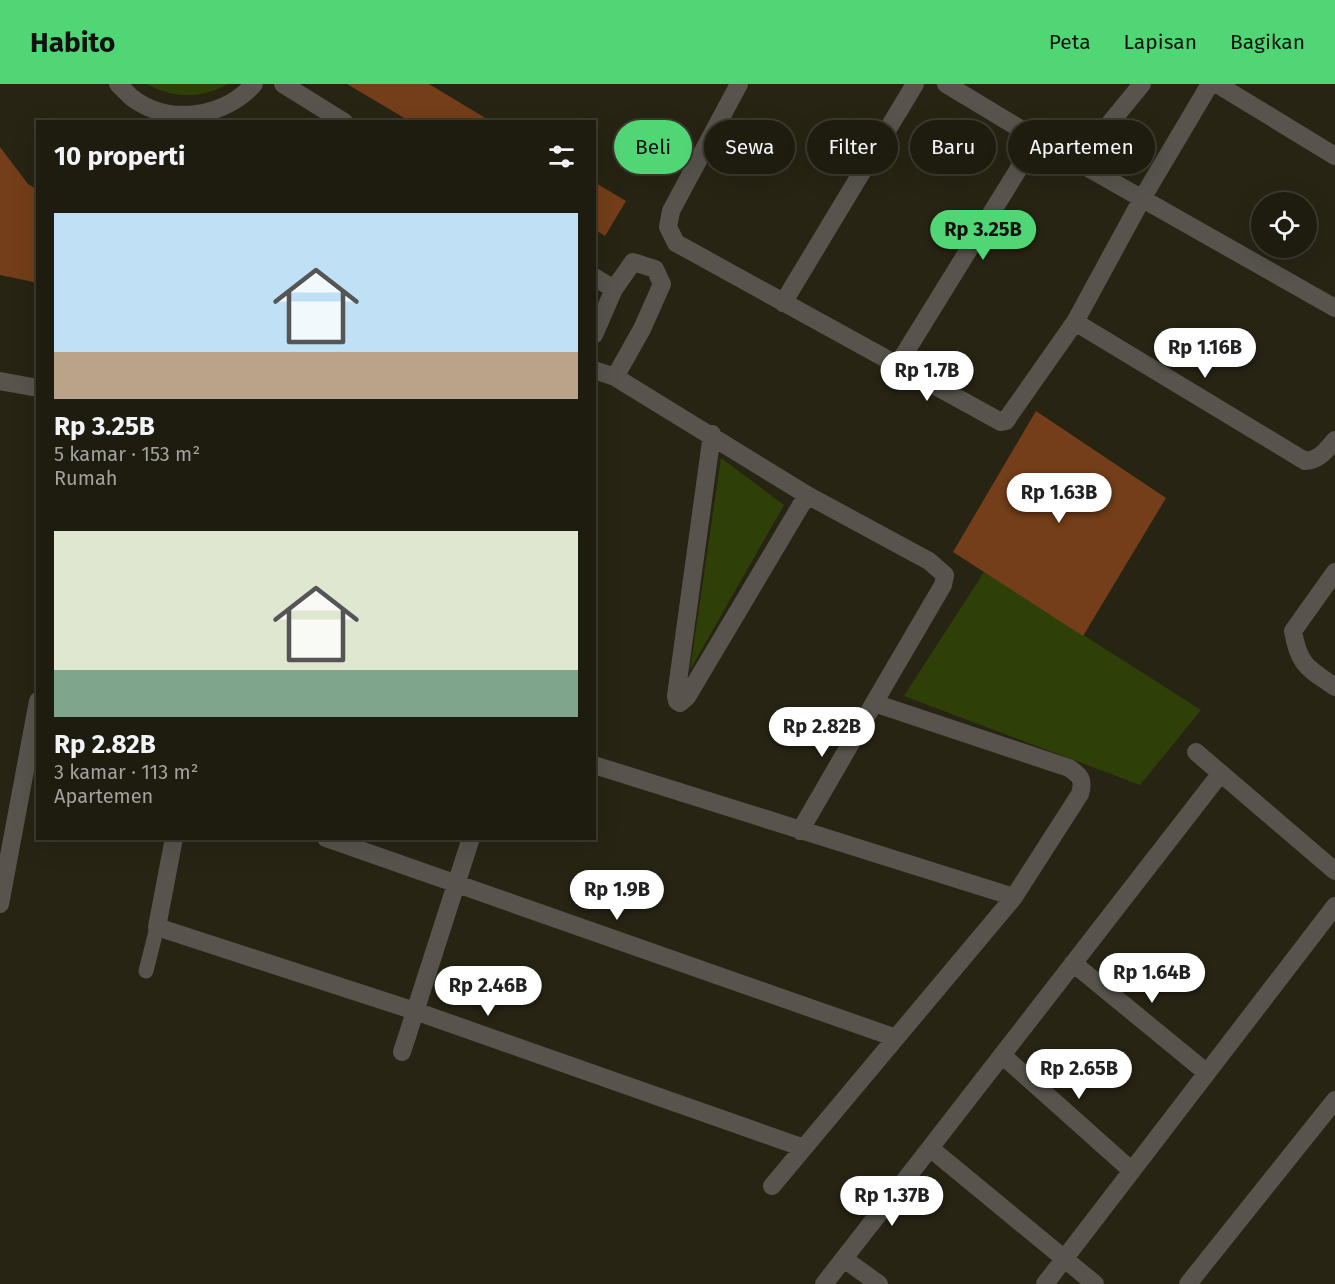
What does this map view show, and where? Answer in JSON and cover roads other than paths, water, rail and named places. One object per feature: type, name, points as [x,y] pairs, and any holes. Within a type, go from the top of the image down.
[{"type":"street","points":[[118,84],[132,98],[157,116],[188,115],[218,110],[244,95],[254,84]]},
{"type":"street","points":[[283,84],[341,120]]},
{"type":"street","points":[[739,84],[671,211],[669,227],[676,243],[1001,422],[1006,421],[1075,322],[1143,197],[1210,84]]},
{"type":"street","points":[[783,303],[915,84]]},
{"type":"street","points":[[946,84],[1008,121]]},
{"type":"street","points":[[1112,120],[1142,84]]},
{"type":"street","points":[[1217,84],[1335,156]]},
{"type":"street","points":[[897,366],[1015,174]]},
{"type":"street","points":[[1100,174],[1335,308]]},
{"type":"street","points":[[596,330],[614,289],[633,262],[655,269],[662,284],[642,329],[615,377]]},
{"type":"street","points":[[596,278],[614,289]]},
{"type":"street","points":[[1075,322],[1305,461],[1322,456],[1335,440]]},
{"type":"street","points":[[596,371],[615,377],[712,434],[807,495],[929,561],[945,575],[943,585],[801,831]]},
{"type":"street","points":[[0,381],[36,388]]},
{"type":"street","points":[[712,434],[676,696],[680,703],[687,697],[807,495]]},
{"type":"street","points":[[1335,573],[1293,631],[1296,650],[1306,666],[1335,687]]},
{"type":"street","points":[[772,1186],[1014,897],[1080,794],[1083,783],[1080,775],[1069,768],[874,703]]},
{"type":"street","points":[[0,904],[36,712]]},
{"type":"street","points":[[1196,752],[1335,871]]},
{"type":"street","points":[[596,766],[1014,897]]},
{"type":"street","points":[[824,1284],[1221,773]]},
{"type":"street","points":[[174,840],[158,927],[415,1011],[804,1148]]},
{"type":"street","points":[[332,840],[896,1038]]},
{"type":"street","points":[[402,1052],[470,840]]},
{"type":"street","points":[[1045,1284],[1335,906]]},
{"type":"street","points":[[1073,963],[1207,1073]]},
{"type":"street","points":[[1002,1055],[1132,1172]]},
{"type":"street","points":[[1188,1284],[1335,1100]]},
{"type":"street","points":[[930,1148],[1095,1284]]},
{"type":"street","points":[[844,1259],[879,1284]]},
{"type":"lane","points":[[146,970],[158,927]]}]
